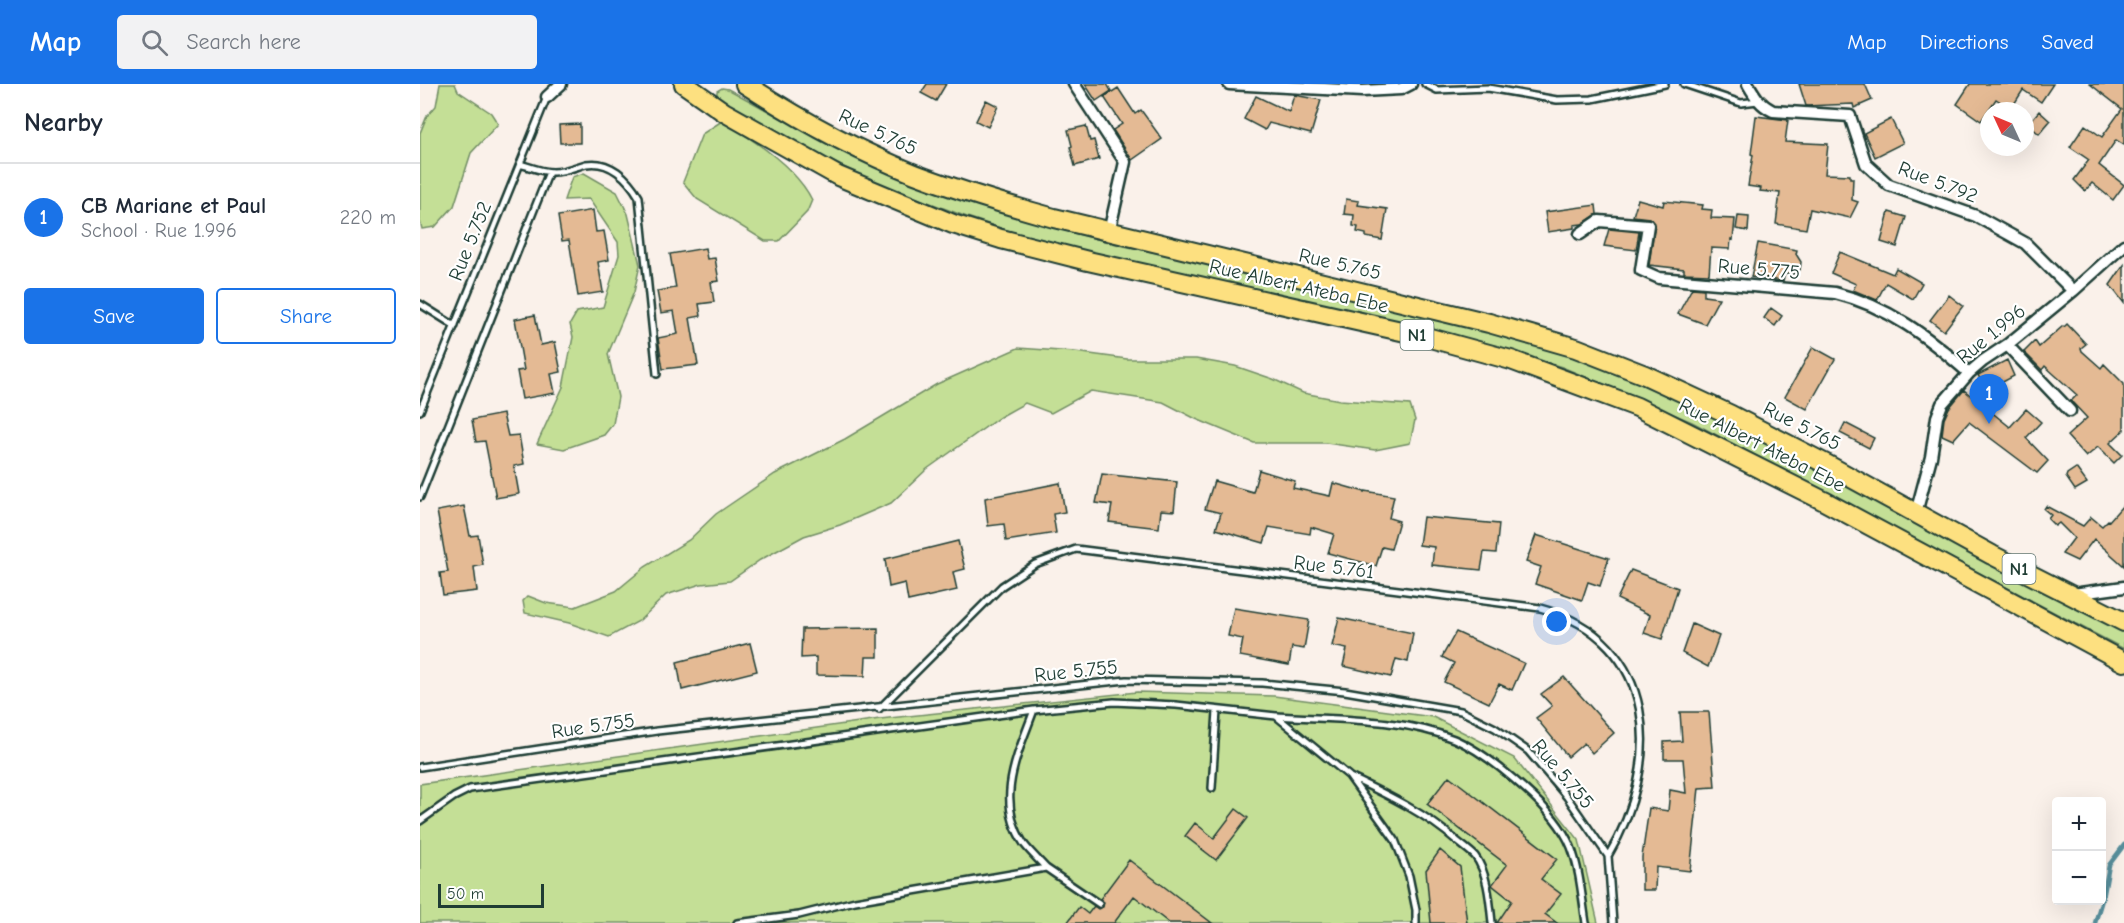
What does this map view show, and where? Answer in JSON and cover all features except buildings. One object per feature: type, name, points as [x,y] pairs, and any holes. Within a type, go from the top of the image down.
[{"type":"highway","name":"Rue Albert Ateba Ebe","points":[[684,84],[724,112],[838,176],[953,224],[1077,258],[1419,335],[1511,360],[1637,407],[1824,501],[2124,662]]},
{"type":"highway","name":"Rue 5.765","points":[[745,84],[820,130],[915,174],[990,200],[1054,219],[1489,323],[1576,348],[1646,375],[1731,415],[1916,513]]},
{"type":"highway","name":"N1","points":[[1916,513],[2124,622]]},
{"type":"street","name":"Rue 5.752","points":[[548,97],[553,84]]},
{"type":"street","points":[[548,97],[561,84]]},
{"type":"street","points":[[1074,84],[1125,162],[1109,232]]},
{"type":"street","points":[[1229,84],[1362,91],[1401,89],[1411,84]]},
{"type":"street","points":[[1748,84],[1758,101]]},
{"type":"street","name":"Rue 5.792","points":[[1758,101],[1773,111],[1850,116],[1866,164],[1889,185],[1976,216],[2025,243],[2073,291]]},
{"type":"street","name":"Rue 5.775","points":[[1580,234],[1599,221],[1648,225],[1641,270],[1659,278],[1848,296],[1898,318],[1935,343],[1969,373]]},
{"type":"street","name":"Rue 1.996","points":[[1916,513],[1931,457],[1937,417],[1942,404],[1969,373],[2073,291],[2124,245]]},
{"type":"street","points":[[2007,345],[2070,411]]},
{"type":"street","points":[[2069,595],[2124,587]]},
{"type":"lane","points":[[1425,84],[1437,90],[1488,88],[1557,100],[1592,99],[1665,84]]},
{"type":"lane","points":[[1684,84],[1741,103],[1758,101]]},
{"type":"lane","name":"Rue 5.752","points":[[420,411],[548,97]]},
{"type":"lane","points":[[520,164],[549,172],[599,164],[622,174],[632,184],[639,197],[657,374]]},
{"type":"lane","points":[[420,497],[549,172]]},
{"type":"lane","points":[[420,304],[455,326]]},
{"type":"lane","name":"Rue 5.761","points":[[879,709],[1002,586],[1035,564],[1076,549],[1540,608],[1561,614],[1597,634],[1623,663],[1638,705],[1644,752],[1640,776],[1633,805],[1622,833],[1608,856]]},
{"type":"lane","name":"Rue 5.755","points":[[420,767],[657,732],[1126,680],[1262,683],[1345,691],[1461,711],[1495,728],[1528,752],[1567,797],[1608,856]]},
{"type":"lane","points":[[420,821],[454,796],[470,789],[1034,710],[1114,702],[1176,705],[1276,716],[1369,721],[1423,729],[1456,740],[1501,768],[1536,799],[1554,820],[1570,846],[1586,923]]},
{"type":"lane","points":[[1034,710],[1013,769],[1008,793],[1013,824],[1025,844],[1046,868],[1100,903]]},
{"type":"lane","points":[[1212,788],[1218,711]]},
{"type":"lane","points":[[1276,716],[1349,776],[1401,801],[1443,828],[1475,857],[1481,869],[1489,899],[1492,923]]},
{"type":"lane","points":[[1349,776],[1395,840],[1408,876],[1416,910],[1416,923]]},
{"type":"lane","points":[[1608,856],[1613,923]]},
{"type":"lane","points":[[737,923],[799,915],[855,901],[1046,868]]},
{"type":"lane","points":[[799,915],[803,923]]},
{"type":"green space","points":[[440,84],[455,84],[458,91],[491,113],[498,124],[471,153],[454,206],[435,227],[422,229],[420,221],[420,133],[427,116],[436,106]]},
{"type":"green space","points":[[722,88],[728,89],[817,138],[965,199],[1043,225],[1124,246],[1286,280],[1568,353],[1700,409],[2124,632],[2124,649],[1692,422],[1562,367],[1449,334],[1120,262],[1040,241],[967,217],[870,180],[789,140],[721,103],[717,91]]},
{"type":"green space","points":[[722,121],[760,145],[785,165],[796,176],[812,200],[807,212],[779,241],[765,241],[697,199],[683,182],[702,134]]},
{"type":"green space","points":[[584,173],[617,192],[628,214],[640,265],[634,292],[608,354],[618,397],[613,424],[604,435],[564,449],[537,444],[563,387],[573,337],[570,324],[577,312],[603,307],[619,255],[618,242],[589,199],[564,200],[572,177]]},
{"type":"green space","points":[[1018,348],[1127,359],[1196,359],[1235,366],[1273,379],[1303,393],[1340,400],[1410,405],[1415,420],[1410,443],[1375,450],[1326,443],[1254,443],[1196,419],[1163,402],[1091,391],[1051,413],[1025,403],[1000,417],[927,469],[891,503],[840,525],[804,536],[760,560],[730,581],[701,584],[666,595],[639,621],[609,637],[569,623],[525,613],[523,601],[528,596],[546,603],[575,607],[616,591],[645,567],[689,540],[716,514],[775,474],[845,439],[937,384]]},
{"type":"green space","points":[[1137,692],[1274,696],[1433,717],[1514,758],[1579,840],[1598,923],[420,923],[420,784],[880,719]]},
{"type":"waterway","points":[[2095,923],[2109,865],[2124,845]]},
{"type":"place","name":"CB Mariane et Paul","points":[[1989,424]]}]
